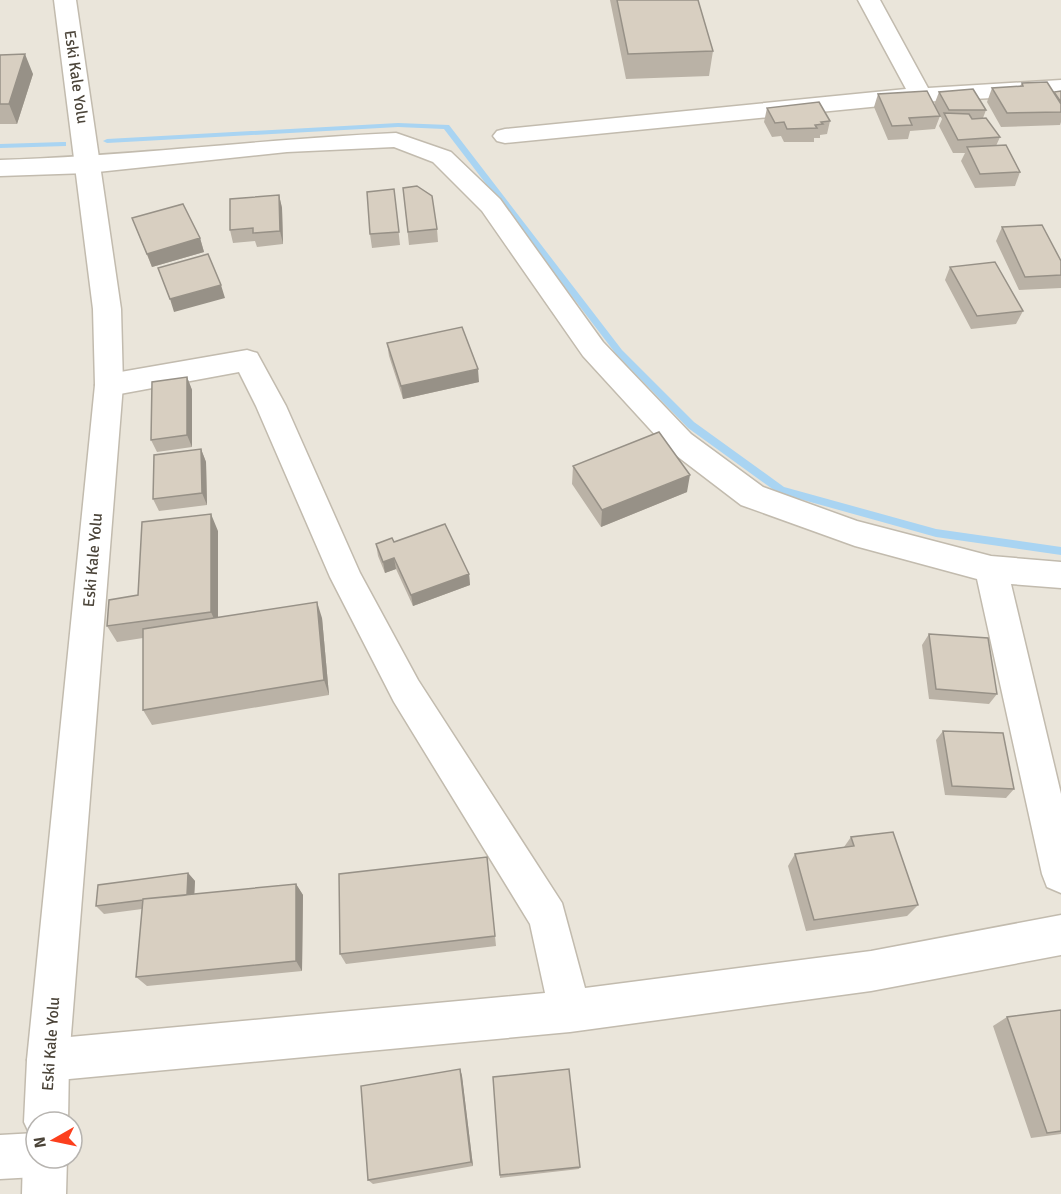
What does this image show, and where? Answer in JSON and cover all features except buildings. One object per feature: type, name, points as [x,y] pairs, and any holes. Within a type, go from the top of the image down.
[{"type":"street","name":"Eski Kale Yolu","points":[[46,1110],[48,1060],[109,384],[107,309],[65,0]]},
{"type":"street","points":[[869,0],[921,95]]},
{"type":"street","points":[[505,136],[668,118],[921,95],[1061,87]]},
{"type":"street","points":[[0,168],[88,165],[287,145],[396,140],[442,158],[490,205],[593,349],[680,442],[752,496],[855,533],[991,569],[1061,575]]},
{"type":"street","points":[[109,384],[247,360],[271,406],[346,577],[406,691],[548,917],[570,1011]]},
{"type":"street","points":[[991,569],[1061,874]]},
{"type":"street","points":[[48,1060],[570,1011],[871,971],[1061,935]]},
{"type":"street","points":[[0,1157],[24,1156]]},
{"type":"street","points":[[44,1194],[45,1170]]},
{"type":"shaded area","points":[[0,0],[1061,0],[1061,1194],[0,1194]]},
{"type":"waterway","points":[[107,141],[398,125],[446,127],[619,352],[691,425],[781,490],[936,533],[1061,551]]},
{"type":"waterway","points":[[0,146],[63,144]]}]
